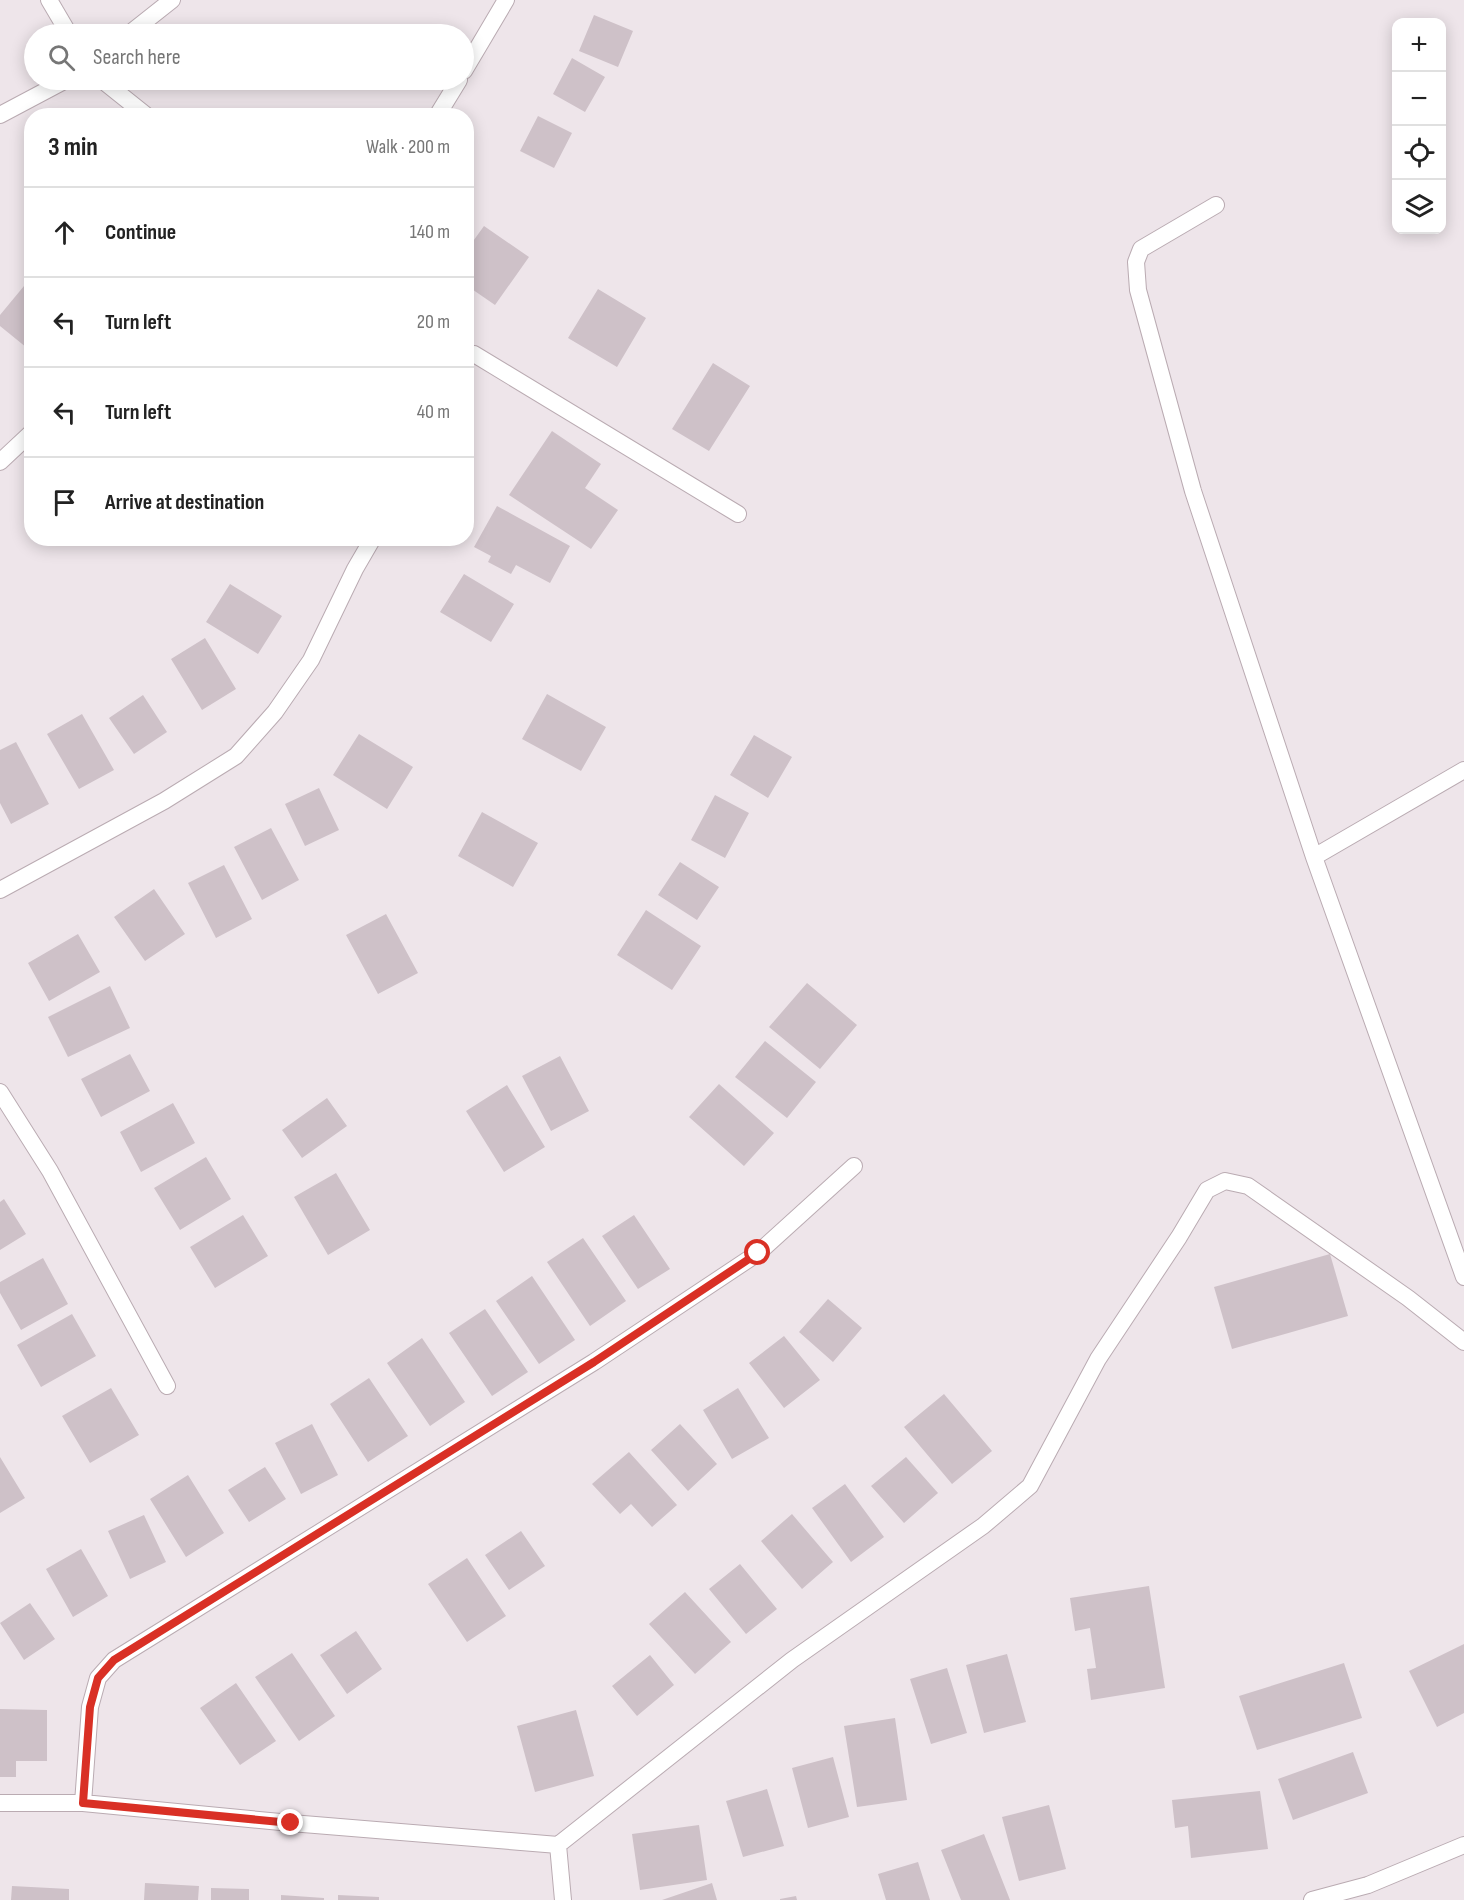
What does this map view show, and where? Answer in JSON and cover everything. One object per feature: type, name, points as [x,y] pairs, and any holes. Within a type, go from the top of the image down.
[{"type":"street","points":[[49,0],[63,24]]},
{"type":"street","points":[[142,24],[172,0]]},
{"type":"street","points":[[474,54],[506,0]]},
{"type":"street","points":[[0,115],[47,90]]},
{"type":"street","points":[[114,90],[137,108]]},
{"type":"street","points":[[442,108],[453,90]]},
{"type":"street","points":[[1216,205],[1141,249],[1136,262],[1138,290],[1193,491],[1314,857],[1464,1277]]},
{"type":"street","points":[[474,360],[738,514]]},
{"type":"street","points":[[0,462],[24,440]]},
{"type":"street","points":[[0,890],[164,801],[236,756],[275,712],[311,660],[368,546]]},
{"type":"street","points":[[1314,857],[1464,770]]},
{"type":"street","points":[[0,1092],[50,1171],[167,1386]]},
{"type":"street","points":[[83,1803],[90,1707],[98,1678],[114,1660],[623,1343],[758,1253],[854,1166]]},
{"type":"street","points":[[0,1803],[83,1803],[558,1845],[792,1660],[983,1526],[1030,1486],[1098,1359],[1179,1238],[1207,1190],[1225,1181],[1248,1186],[1408,1298],[1464,1342]]},
{"type":"street","points":[[558,1845],[563,1900]]},
{"type":"street","points":[[1312,1900],[1368,1885],[1464,1845]]},
{"type":"building","points":[[594,15],[633,31],[618,67],[579,51]]},
{"type":"building","points":[[572,58],[605,77],[585,112],[553,94]]},
{"type":"building","points":[[538,116],[572,133],[554,168],[520,151]]},
{"type":"building","points":[[484,226],[529,257],[495,305],[474,291],[474,240]]},
{"type":"building","points":[[24,286],[24,346],[0,326],[0,315]]},
{"type":"building","points":[[598,289],[646,318],[617,367],[568,338]]},
{"type":"building","points":[[713,363],[750,386],[709,451],[672,429]]},
{"type":"building","points":[[552,431],[601,464],[585,488],[618,510],[591,549],[509,495]]},
{"type":"building","points":[[497,506],[570,546],[550,583],[516,565],[511,574],[488,562],[491,556],[474,547]]},
{"type":"building","points":[[464,574],[514,604],[491,642],[440,612]]},
{"type":"building","points":[[230,584],[282,616],[258,654],[206,622]]},
{"type":"building","points":[[205,638],[236,689],[202,710],[171,659]]},
{"type":"building","points":[[547,694],[606,727],[581,771],[522,739]]},
{"type":"building","points":[[143,695],[167,732],[134,754],[109,718]]},
{"type":"building","points":[[82,714],[114,770],[79,789],[47,734]]},
{"type":"building","points":[[359,734],[413,767],[387,809],[333,775]]},
{"type":"building","points":[[754,735],[792,757],[768,798],[730,775]]},
{"type":"building","points":[[16,742],[49,804],[11,824],[0,803],[0,750]]},
{"type":"building","points":[[319,788],[339,830],[305,846],[285,804]]},
{"type":"building","points":[[715,795],[749,813],[725,858],[691,840]]},
{"type":"building","points":[[482,812],[538,843],[513,887],[458,856]]},
{"type":"building","points":[[271,828],[299,880],[262,900],[234,847]]},
{"type":"building","points":[[680,862],[719,887],[697,920],[658,895]]},
{"type":"building","points":[[224,865],[252,919],[216,938],[188,883]]},
{"type":"building","points":[[154,889],[185,934],[145,961],[114,917]]},
{"type":"building","points":[[646,910],[701,946],[672,990],[617,955]]},
{"type":"building","points":[[386,914],[418,973],[378,994],[346,935]]},
{"type":"building","points":[[78,934],[100,972],[49,1001],[28,963]]},
{"type":"building","points":[[807,983],[857,1025],[820,1069],[769,1027]]},
{"type":"building","points":[[110,986],[130,1028],[68,1057],[48,1017]]},
{"type":"building","points":[[765,1041],[816,1082],[787,1118],[735,1077]]},
{"type":"building","points":[[130,1054],[150,1091],[101,1117],[81,1079]]},
{"type":"building","points":[[560,1056],[589,1111],[551,1131],[522,1076]]},
{"type":"building","points":[[719,1084],[774,1133],[744,1166],[689,1117]]},
{"type":"building","points":[[507,1085],[545,1147],[504,1172],[466,1111]]},
{"type":"building","points":[[327,1098],[347,1126],[302,1158],[282,1130]]},
{"type":"building","points":[[173,1103],[195,1143],[141,1172],[120,1132]]},
{"type":"building","points":[[206,1157],[231,1199],[180,1230],[154,1188]]},
{"type":"building","points":[[336,1173],[370,1230],[328,1255],[294,1197]]},
{"type":"building","points":[[4,1199],[26,1234],[0,1250],[0,1202]]},
{"type":"building","points":[[243,1215],[268,1256],[215,1288],[190,1247]]},
{"type":"building","points":[[634,1215],[670,1269],[638,1289],[602,1236]]},
{"type":"building","points":[[583,1238],[626,1301],[590,1326],[547,1262]]},
{"type":"building","points":[[1330,1254],[1348,1316],[1232,1349],[1214,1287]]},
{"type":"building","points":[[43,1258],[68,1304],[21,1330],[0,1293],[0,1282]]},
{"type":"building","points":[[532,1276],[575,1340],[539,1364],[496,1301]]},
{"type":"building","points":[[828,1299],[862,1328],[833,1362],[799,1332]]},
{"type":"building","points":[[485,1309],[528,1372],[492,1396],[449,1333]]},
{"type":"building","points":[[72,1314],[96,1356],[41,1387],[17,1345]]},
{"type":"building","points":[[784,1336],[820,1380],[784,1408],[749,1363]]},
{"type":"building","points":[[422,1338],[465,1402],[430,1426],[387,1363]]},
{"type":"building","points":[[369,1378],[408,1436],[368,1462],[330,1404]]},
{"type":"building","points":[[111,1388],[139,1435],[90,1463],[62,1416]]},
{"type":"building","points":[[738,1388],[769,1438],[732,1459],[703,1410]]},
{"type":"building","points":[[944,1394],[992,1451],[952,1484],[904,1427]]},
{"type":"building","points":[[312,1424],[338,1475],[301,1494],[275,1443]]},
{"type":"building","points":[[680,1424],[717,1464],[688,1491],[651,1450]]},
{"type":"building","points":[[629,1452],[677,1505],[652,1527],[631,1504],[620,1514],[592,1484]]},
{"type":"building","points":[[0,1457],[25,1498],[0,1513]]},
{"type":"building","points":[[906,1457],[938,1493],[904,1523],[871,1486]]},
{"type":"building","points":[[265,1467],[286,1499],[249,1522],[228,1490]]},
{"type":"building","points":[[188,1475],[224,1533],[186,1557],[150,1499]]},
{"type":"building","points":[[845,1484],[884,1537],[851,1562],[812,1508]]},
{"type":"building","points":[[792,1514],[833,1562],[802,1589],[761,1541]]},
{"type":"building","points":[[144,1515],[166,1562],[130,1579],[108,1531]]},
{"type":"building","points":[[521,1531],[545,1566],[509,1590],[485,1555]]},
{"type":"building","points":[[81,1549],[108,1596],[73,1617],[46,1569]]},
{"type":"building","points":[[467,1558],[506,1616],[467,1642],[428,1584]]},
{"type":"building","points":[[740,1564],[777,1609],[746,1634],[709,1589]]},
{"type":"building","points":[[1149,1586],[1165,1688],[1091,1700],[1087,1669],[1096,1668],[1090,1628],[1075,1631],[1070,1598]]},
{"type":"building","points":[[685,1592],[731,1642],[695,1674],[649,1624]]},
{"type":"building","points":[[30,1603],[55,1639],[24,1660],[0,1623]]},
{"type":"building","points":[[356,1631],[382,1669],[347,1694],[320,1655]]},
{"type":"building","points":[[1464,1644],[1464,1713],[1437,1727],[1409,1671]]},
{"type":"building","points":[[292,1653],[335,1716],[299,1741],[255,1677]]},
{"type":"building","points":[[1007,1654],[1026,1722],[984,1733],[966,1665]]},
{"type":"building","points":[[650,1655],[674,1685],[637,1716],[612,1686]]},
{"type":"building","points":[[1344,1663],[1362,1718],[1257,1750],[1239,1696]]},
{"type":"building","points":[[947,1668],[967,1733],[931,1744],[910,1679]]},
{"type":"building","points":[[236,1683],[276,1741],[240,1765],[200,1708]]},
{"type":"building","points":[[0,1709],[47,1710],[47,1761],[16,1761],[16,1777],[0,1777]]},
{"type":"building","points":[[576,1710],[594,1776],[535,1792],[517,1726]]},
{"type":"building","points":[[895,1718],[907,1800],[857,1807],[844,1726]]},
{"type":"building","points":[[1353,1752],[1368,1793],[1293,1820],[1278,1779]]},
{"type":"building","points":[[833,1757],[849,1817],[808,1828],[792,1768]]},
{"type":"building","points":[[767,1789],[784,1846],[743,1857],[726,1801]]},
{"type":"building","points":[[1260,1791],[1268,1849],[1191,1858],[1188,1826],[1175,1828],[1172,1800]]},
{"type":"building","points":[[1049,1805],[1066,1869],[1019,1881],[1002,1817]]},
{"type":"building","points":[[699,1825],[707,1880],[640,1890],[632,1834]]},
{"type":"building","points":[[984,1834],[1010,1900],[961,1900],[941,1850]]},
{"type":"building","points":[[918,1862],[930,1900],[886,1900],[878,1874]]},
{"type":"building","points":[[145,1883],[199,1886],[198,1900],[144,1900]]},
{"type":"building","points":[[712,1883],[717,1900],[662,1900]]},
{"type":"building","points":[[12,1886],[69,1889],[69,1900],[11,1900]]},
{"type":"building","points":[[211,1888],[249,1889],[249,1900],[211,1900]]},
{"type":"building","points":[[281,1895],[324,1898],[324,1900],[281,1900]]},
{"type":"building","points":[[338,1895],[379,1897],[379,1900],[338,1900]]},
{"type":"building","points":[[796,1896],[797,1900],[780,1900],[780,1899]]},
{"type":"route","points":[[291,1823],[83,1803],[90,1707],[98,1678],[114,1660],[594,1362],[758,1253]]}]
